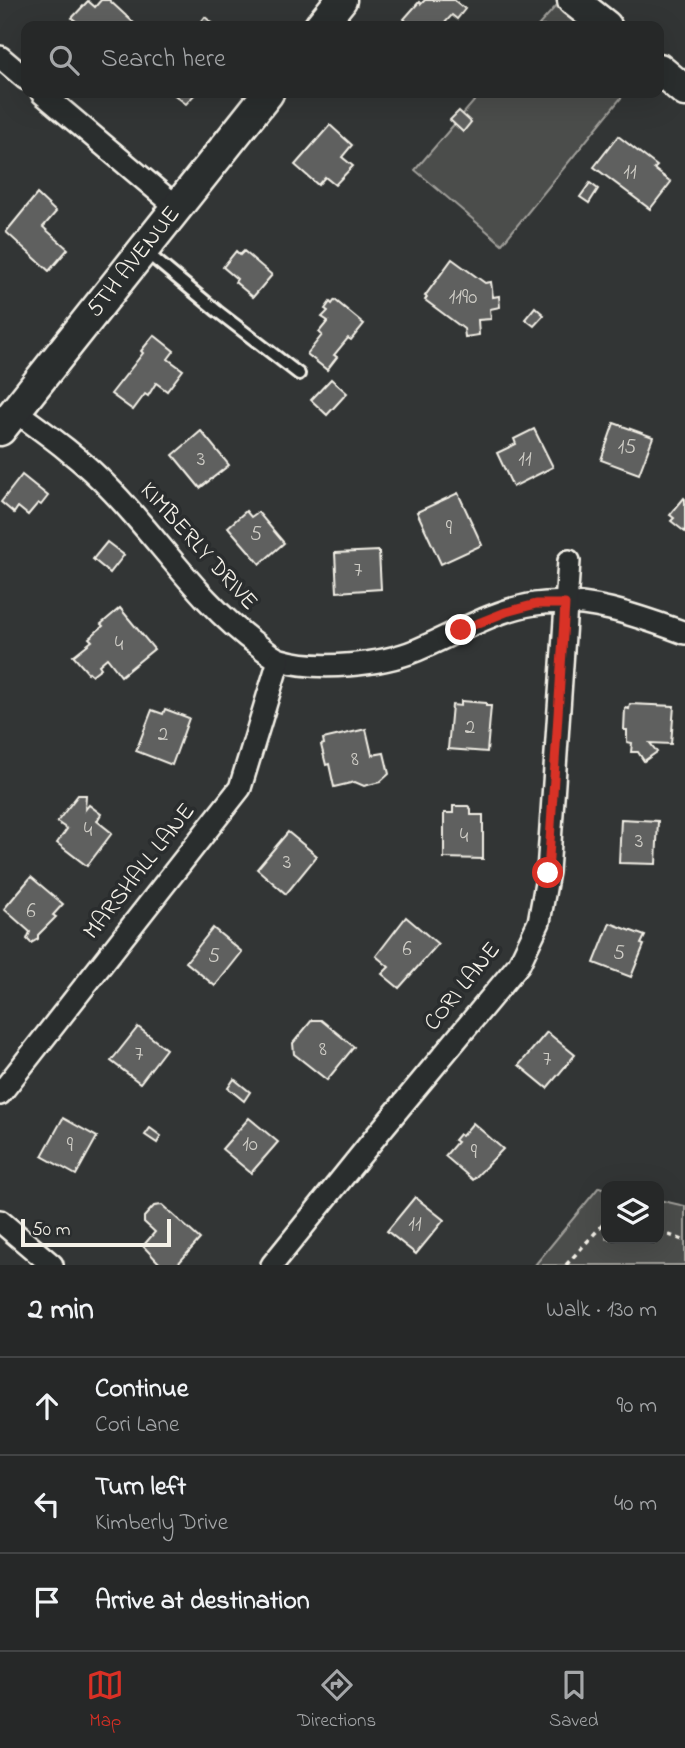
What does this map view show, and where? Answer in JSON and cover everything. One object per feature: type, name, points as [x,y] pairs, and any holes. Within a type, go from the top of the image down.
[{"type":"street","points":[[321,21],[324,0]]},
{"type":"street","points":[[324,21],[341,0]]},
{"type":"street","points":[[573,0],[600,21]]},
{"type":"street","points":[[0,57],[21,75]]},
{"type":"street","points":[[664,73],[685,91]]},
{"type":"street","points":[[48,98],[177,208]]},
{"type":"street","name":"5TH AVENUE","points":[[8,421],[264,98]]},
{"type":"street","name":"KIMBERLY DRIVE","points":[[8,421],[73,453],[113,492],[205,599],[237,630],[279,660],[324,665],[368,663],[414,652],[506,612],[536,604],[604,607],[685,633]]},
{"type":"street","name":"CORI LANE","points":[[272,1265],[519,964],[539,922],[548,873],[569,561]]},
{"type":"street","name":"MARSHALL LANE","points":[[0,1094],[240,788],[279,660]]},
{"type":"street","points":[[0,1221],[52,1265]]},
{"type":"lane","points":[[144,250],[299,374]]},
{"type":"path","points":[[566,1265],[601,1226]]},
{"type":"path","points":[[664,1233],[685,1241]]},
{"type":"shaded area","points":[[556,6],[575,21],[542,21]]},
{"type":"shaded area","points":[[477,98],[621,98],[502,244],[415,170]]},
{"type":"shaded area","points":[[599,1187],[601,1244],[664,1244],[664,1201],[685,1206],[685,1265],[535,1265]]},
{"type":"building","points":[[101,0],[109,0],[132,21],[76,21],[72,18],[88,1],[95,7]]},
{"type":"building","points":[[425,0],[454,0],[465,9],[457,19],[452,15],[447,21],[404,19],[419,2],[421,4]]},
{"type":"building","points":[[178,98],[191,98],[186,104]]},
{"type":"building","points":[[459,111],[471,122],[463,132],[450,120]]},
{"type":"building","points":[[330,125],[352,145],[342,157],[353,166],[335,185],[325,177],[318,185],[295,165]]},
{"type":"building","points":[[618,136],[657,166],[654,169],[671,182],[650,209],[594,167]]},
{"type":"building","points":[[590,183],[598,189],[589,203],[580,197]]},
{"type":"building","points":[[37,194],[56,212],[43,227],[68,249],[49,271],[6,232]]},
{"type":"building","points":[[236,251],[240,255],[244,251],[272,275],[253,297],[235,282],[237,279],[223,267]]},
{"type":"building","points":[[452,259],[485,283],[491,282],[493,297],[499,296],[500,307],[490,309],[491,319],[478,320],[479,335],[465,337],[464,329],[425,300],[425,296]]},
{"type":"building","points":[[335,300],[364,324],[334,355],[337,357],[327,370],[307,354],[322,335],[319,332],[328,321],[322,317],[328,311],[325,309]]},
{"type":"building","points":[[535,307],[544,315],[534,326],[525,319]]},
{"type":"building","points":[[154,335],[174,351],[168,359],[183,370],[167,391],[156,383],[148,396],[145,394],[133,410],[111,394]]},
{"type":"building","points":[[331,379],[347,393],[327,415],[311,400]]},
{"type":"building","points":[[614,423],[653,437],[639,474],[601,460]]},
{"type":"building","points":[[534,429],[553,467],[513,487],[497,453],[516,444],[514,439]]},
{"type":"building","points":[[201,431],[229,465],[200,488],[173,455]]},
{"type":"building","points":[[22,475],[48,496],[28,515],[18,507],[14,513],[1,502]]},
{"type":"building","points":[[458,493],[482,545],[441,564],[417,512]]},
{"type":"building","points":[[684,498],[685,532],[671,521],[674,518],[670,515]]},
{"type":"building","points":[[246,511],[251,517],[258,512],[284,543],[260,564],[228,527]]},
{"type":"building","points":[[107,542],[124,555],[110,573],[93,559]]},
{"type":"building","points":[[379,551],[381,589],[337,592],[335,553]]},
{"type":"building","points":[[120,608],[154,649],[121,676],[107,658],[99,665],[101,668],[92,675],[73,656],[92,641],[89,638]]},
{"type":"building","points":[[461,701],[486,703],[486,706],[491,706],[487,752],[448,749],[452,705],[461,706]]},
{"type":"building","points":[[630,704],[674,706],[671,744],[650,743],[657,752],[644,761],[638,752],[631,752],[632,743],[627,742],[627,730],[624,730],[625,708],[629,709]]},
{"type":"building","points":[[165,709],[189,718],[172,765],[136,751],[152,710],[163,714]]},
{"type":"building","points":[[366,729],[372,755],[384,753],[389,774],[380,782],[364,786],[355,782],[334,787],[321,745],[324,744],[323,739]]},
{"type":"building","points":[[78,795],[86,795],[85,810],[89,805],[101,814],[97,821],[112,833],[87,866],[57,843],[67,829],[57,822]]},
{"type":"building","points":[[453,806],[468,806],[471,815],[483,815],[483,859],[444,858],[444,813],[453,813]]},
{"type":"building","points":[[621,819],[658,821],[656,864],[619,863]]},
{"type":"building","points":[[288,832],[317,856],[286,894],[257,869]]},
{"type":"building","points":[[31,877],[63,904],[53,915],[56,917],[38,935],[38,939],[31,943],[27,939],[30,932],[4,909]]},
{"type":"building","points":[[406,917],[438,944],[399,988],[382,974],[389,967],[376,956]]},
{"type":"building","points":[[610,923],[645,936],[631,977],[594,963]]},
{"type":"building","points":[[213,928],[242,952],[215,986],[186,962]]},
{"type":"building","points":[[312,1020],[321,1020],[354,1047],[327,1080],[294,1054],[293,1043]]},
{"type":"building","points":[[138,1027],[166,1049],[140,1083],[111,1061]]},
{"type":"building","points":[[547,1032],[575,1055],[547,1088],[519,1065]]},
{"type":"building","points":[[234,1079],[250,1092],[244,1101],[228,1088]]},
{"type":"building","points":[[63,1118],[97,1137],[76,1175],[42,1156]]},
{"type":"building","points":[[249,1118],[278,1142],[251,1173],[222,1149]]},
{"type":"building","points":[[473,1123],[503,1149],[473,1180],[445,1156],[457,1142],[454,1140],[459,1134],[462,1136]]},
{"type":"building","points":[[150,1128],[161,1136],[157,1143],[145,1135]]},
{"type":"building","points":[[415,1197],[444,1220],[416,1254],[387,1231]]},
{"type":"building","points":[[162,1205],[200,1239],[177,1265],[161,1265],[143,1246],[155,1232],[144,1222],[144,1217],[154,1206]]},
{"type":"route","points":[[461,630],[506,612],[536,604],[565,604],[548,873]]}]
